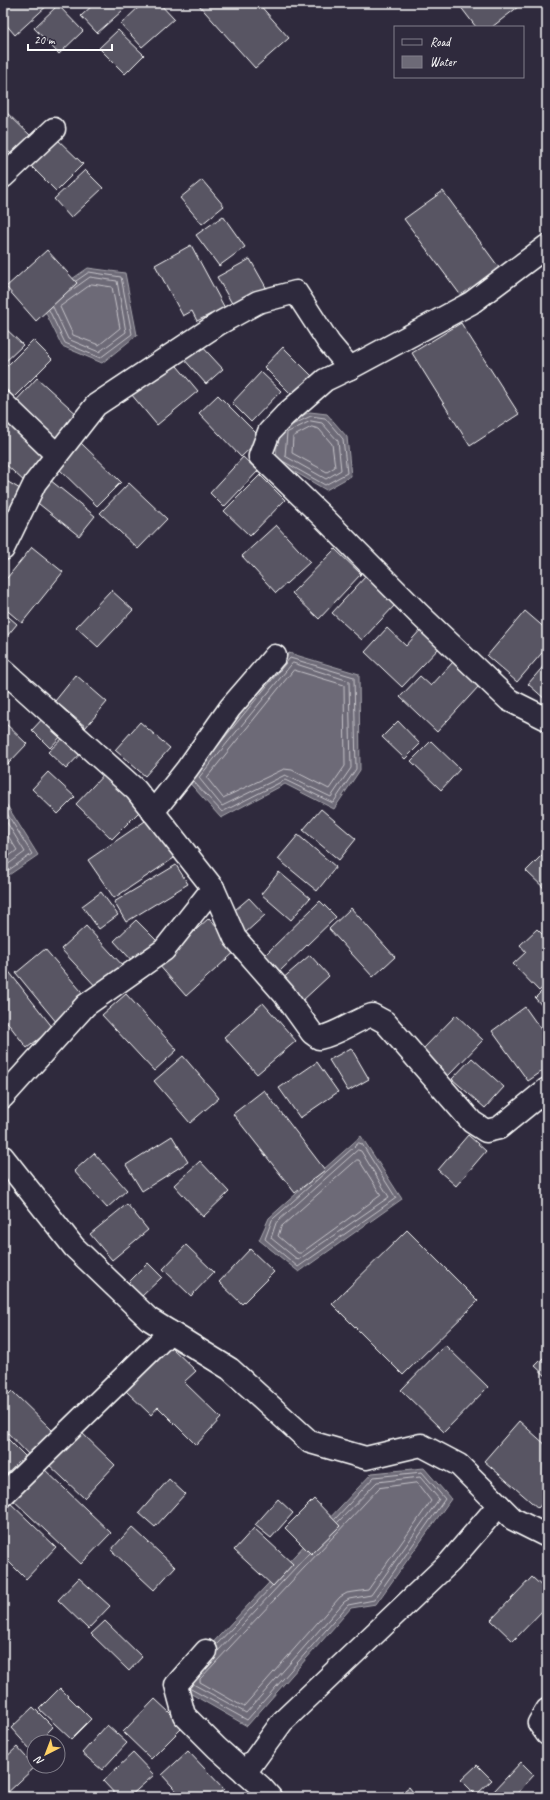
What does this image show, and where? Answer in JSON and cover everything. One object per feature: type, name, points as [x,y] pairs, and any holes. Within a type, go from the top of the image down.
[{"type":"street","points":[[3,177],[54,129]]},
{"type":"street","points":[[547,246],[471,303],[325,380],[285,414],[269,432],[260,456],[419,614],[509,700],[547,719]]},
{"type":"street","points":[[3,548],[35,483],[96,405],[218,324],[258,302],[296,292],[329,343],[350,368]]},
{"type":"street","points":[[3,403],[57,455]]},
{"type":"street","points":[[153,812],[187,769],[230,708],[275,656]]},
{"type":"street","points":[[3,670],[136,790],[213,888],[235,938],[284,994],[312,1033],[319,1038],[328,1036],[358,1020],[372,1015],[385,1022],[472,1122],[486,1131],[499,1128],[547,1089]]},
{"type":"street","points":[[3,1097],[86,1005],[164,950],[213,888]]},
{"type":"street","points":[[3,1157],[74,1247],[148,1319],[230,1369],[310,1442],[366,1458],[421,1445],[459,1465],[513,1519],[546,1535]]},
{"type":"street","points":[[3,1495],[86,1416],[170,1332]]},
{"type":"street","points":[[246,1773],[282,1722],[450,1562],[499,1506]]},
{"type":"street","points":[[206,1651],[176,1685],[184,1715],[270,1797]]},
{"type":"street","points":[[547,1710],[539,1723],[547,1734]]},
{"type":"water","points":[[88,268],[125,273],[137,335],[102,363],[62,346],[40,301]]},
{"type":"water","points":[[310,412],[327,414],[347,437],[351,476],[326,490],[276,461],[278,427]]},
{"type":"water","points":[[289,653],[359,674],[360,770],[334,809],[285,784],[221,818],[186,779]]},
{"type":"water","points":[[3,799],[38,855],[3,879]]},
{"type":"water","points":[[361,1136],[402,1199],[299,1272],[259,1240],[269,1218]]},
{"type":"water","points":[[424,1468],[451,1499],[376,1604],[351,1608],[247,1726],[174,1684],[372,1473]]},
{"type":"building","points":[[3,3],[50,3],[15,35],[3,21]]},
{"type":"building","points":[[95,3],[131,3],[97,33],[81,16]]},
{"type":"building","points":[[143,3],[159,3],[174,19],[142,47],[121,24]]},
{"type":"building","points":[[197,3],[258,3],[289,38],[255,68]]},
{"type":"building","points":[[464,3],[523,3],[493,26],[475,26],[460,6]]},
{"type":"building","points":[[58,5],[83,31],[59,54],[34,28]]},
{"type":"building","points":[[118,30],[144,55],[125,74],[99,48]]},
{"type":"building","points":[[3,109],[32,137],[13,156],[3,146]]},
{"type":"building","points":[[54,136],[83,164],[56,191],[28,163]]},
{"type":"building","points":[[85,170],[103,188],[71,218],[54,199]]},
{"type":"building","points":[[202,180],[224,206],[202,224],[180,198]]},
{"type":"building","points":[[443,191],[500,269],[462,297],[404,219]]},
{"type":"building","points":[[223,216],[245,247],[219,266],[196,235]]},
{"type":"building","points":[[191,245],[227,312],[214,319],[211,314],[197,321],[192,311],[183,316],[155,265]]},
{"type":"building","points":[[47,250],[77,283],[36,321],[6,287]]},
{"type":"building","points":[[250,259],[267,289],[234,307],[217,277]]},
{"type":"building","points":[[461,323],[519,414],[470,446],[412,353]]},
{"type":"building","points":[[3,326],[23,345],[3,364]]},
{"type":"building","points":[[33,340],[52,359],[14,397],[3,386],[3,370]]},
{"type":"building","points":[[198,342],[223,369],[206,384],[182,357]]},
{"type":"building","points":[[283,347],[314,378],[295,398],[264,367]]},
{"type":"building","points":[[172,360],[198,391],[157,425],[131,394]]},
{"type":"building","points":[[261,372],[281,391],[251,422],[232,403]]},
{"type":"building","points":[[37,378],[80,417],[56,444],[12,405]]},
{"type":"building","points":[[218,395],[261,438],[241,457],[199,413]]},
{"type":"building","points":[[7,416],[51,457],[26,483],[3,462],[3,420]]},
{"type":"building","points":[[81,443],[121,482],[97,506],[57,467]]},
{"type":"building","points":[[243,457],[258,471],[224,507],[210,493]]},
{"type":"building","points":[[260,475],[285,500],[250,536],[224,511]]},
{"type":"building","points":[[3,479],[27,493],[3,534]]},
{"type":"building","points":[[50,480],[95,516],[79,536],[34,500]]},
{"type":"building","points":[[129,483],[167,519],[138,549],[100,513]]},
{"type":"building","points":[[276,525],[310,562],[276,593],[242,556]]},
{"type":"building","points":[[32,547],[63,572],[22,623],[3,607],[3,583]]},
{"type":"building","points":[[335,549],[361,574],[319,619],[292,593]]},
{"type":"building","points":[[366,576],[396,604],[362,640],[332,613]]},
{"type":"building","points":[[111,590],[133,610],[98,647],[76,627]]},
{"type":"building","points":[[525,611],[547,630],[547,647],[517,682],[487,656]]},
{"type":"building","points":[[3,612],[17,624],[3,641]]},
{"type":"building","points":[[387,628],[406,646],[422,628],[441,646],[402,687],[365,652]]},
{"type":"building","points":[[453,662],[479,686],[437,732],[400,697],[420,676],[431,686]]},
{"type":"building","points":[[547,662],[547,701],[528,684]]},
{"type":"building","points":[[76,675],[107,702],[86,727],[55,701]]},
{"type":"building","points":[[45,716],[63,734],[50,748],[32,730]]},
{"type":"building","points":[[3,721],[27,744],[8,764],[3,759]]},
{"type":"building","points":[[398,721],[420,744],[405,759],[382,737]]},
{"type":"building","points":[[140,722],[170,748],[145,776],[115,750]]},
{"type":"building","points":[[67,734],[84,750],[66,769],[48,752]]},
{"type":"building","points":[[431,741],[460,769],[441,790],[411,761]]},
{"type":"building","points":[[108,770],[145,806],[112,839],[76,804]]},
{"type":"building","points":[[48,772],[75,797],[58,814],[32,789]]},
{"type":"building","points":[[321,809],[356,839],[339,860],[303,830]]},
{"type":"building","points":[[151,817],[177,856],[114,898],[88,860]]},
{"type":"building","points":[[298,835],[336,867],[317,891],[278,859]]},
{"type":"building","points":[[547,844],[547,891],[526,871],[545,852],[542,849]]},
{"type":"building","points":[[176,865],[188,884],[126,922],[114,902]]},
{"type":"building","points":[[279,872],[310,898],[291,920],[261,894]]},
{"type":"building","points":[[101,892],[118,915],[99,929],[82,906]]},
{"type":"building","points":[[249,898],[265,915],[244,934],[228,916]]},
{"type":"building","points":[[320,901],[336,917],[280,971],[265,955]]},
{"type":"building","points":[[351,908],[395,957],[373,977],[329,929]]},
{"type":"building","points":[[209,918],[238,949],[186,996],[158,964]]},
{"type":"building","points":[[136,920],[158,942],[135,964],[114,941]]},
{"type":"building","points":[[86,926],[125,968],[100,991],[61,949]]},
{"type":"building","points":[[537,929],[544,936],[547,933],[547,983],[539,991],[513,964],[526,952],[520,945]]},
{"type":"building","points":[[45,949],[87,998],[57,1023],[16,973]]},
{"type":"building","points":[[310,955],[329,976],[301,1002],[281,980]]},
{"type":"building","points":[[3,964],[53,1028],[27,1048],[3,1017]]},
{"type":"building","points":[[547,986],[547,1011],[535,998]]},
{"type":"building","points":[[126,994],[177,1050],[154,1071],[102,1015]]},
{"type":"building","points":[[263,1003],[296,1041],[257,1074],[224,1037]]},
{"type":"building","points":[[525,1007],[547,1038],[547,1068],[528,1081],[492,1031]]},
{"type":"building","points":[[456,1015],[483,1040],[448,1076],[422,1050]]},
{"type":"building","points":[[351,1048],[369,1079],[348,1091],[329,1060]]},
{"type":"building","points":[[183,1056],[219,1098],[190,1123],[154,1081]]},
{"type":"building","points":[[472,1058],[504,1087],[485,1108],[452,1079]]},
{"type":"building","points":[[317,1062],[338,1092],[300,1118],[279,1088]]},
{"type":"building","points":[[264,1090],[325,1170],[295,1193],[233,1114]]},
{"type":"building","points":[[468,1135],[486,1151],[456,1186],[438,1170]]},
{"type":"building","points":[[172,1136],[188,1162],[142,1191],[126,1165]]},
{"type":"building","points":[[94,1153],[127,1190],[107,1208],[74,1171]]},
{"type":"building","points":[[200,1161],[229,1192],[203,1217],[174,1185]]},
{"type":"building","points":[[127,1204],[148,1230],[112,1260],[90,1234]]},
{"type":"building","points":[[407,1230],[478,1301],[403,1375],[332,1304]]},
{"type":"building","points":[[186,1245],[214,1272],[191,1296],[163,1269]]},
{"type":"building","points":[[250,1249],[274,1272],[242,1304],[219,1282]]},
{"type":"building","points":[[148,1263],[162,1277],[140,1298],[127,1284]]},
{"type":"building","points":[[169,1345],[196,1371],[184,1382],[221,1418],[196,1445],[158,1407],[151,1415],[125,1390]]},
{"type":"building","points":[[445,1345],[488,1387],[444,1432],[401,1390]]},
{"type":"building","points":[[547,1354],[547,1377],[535,1366]]},
{"type":"building","points":[[12,1391],[54,1432],[30,1456],[3,1428],[3,1400]]},
{"type":"building","points":[[519,1421],[547,1446],[547,1498],[538,1508],[484,1461]]},
{"type":"building","points":[[77,1428],[115,1465],[84,1498],[45,1461]]},
{"type":"building","points":[[3,1434],[28,1459],[6,1481],[3,1478]]},
{"type":"building","points":[[41,1466],[111,1533],[81,1564],[11,1498]]},
{"type":"building","points":[[169,1479],[185,1494],[155,1527],[139,1513]]},
{"type":"building","points":[[6,1499],[56,1547],[26,1579],[3,1556],[3,1502]]},
{"type":"building","points":[[278,1499],[293,1513],[271,1538],[255,1525]]},
{"type":"building","points":[[314,1499],[340,1526],[311,1554],[285,1528]]},
{"type":"building","points":[[132,1527],[175,1567],[154,1590],[111,1550]]},
{"type":"building","points":[[254,1528],[293,1564],[273,1586],[234,1550]]},
{"type":"building","points":[[532,1577],[547,1591],[547,1606],[513,1641],[491,1620]]},
{"type":"building","points":[[79,1578],[110,1606],[88,1629],[58,1600]]},
{"type":"building","points":[[105,1621],[142,1657],[129,1671],[91,1634]]},
{"type":"building","points":[[60,1688],[91,1719],[71,1739],[39,1709]]},
{"type":"building","points":[[155,1699],[184,1726],[151,1759],[123,1732]]},
{"type":"building","points":[[33,1707],[53,1727],[46,1734],[26,1734],[26,1745],[11,1728]]},
{"type":"building","points":[[107,1725],[127,1743],[102,1770],[82,1753]]},
{"type":"building","points":[[17,1747],[26,1757],[26,1774],[28,1774],[3,1797],[3,1760]]},
{"type":"building","points":[[188,1751],[224,1789],[215,1797],[182,1797],[162,1775]]},
{"type":"building","points":[[133,1753],[154,1775],[129,1797],[118,1797],[103,1781]]},
{"type":"building","points":[[521,1762],[534,1775],[514,1797],[501,1797],[494,1791]]},
{"type":"building","points":[[477,1765],[492,1780],[476,1795],[461,1780]]},
{"type":"building","points":[[409,1787],[417,1797],[396,1797]]}]
